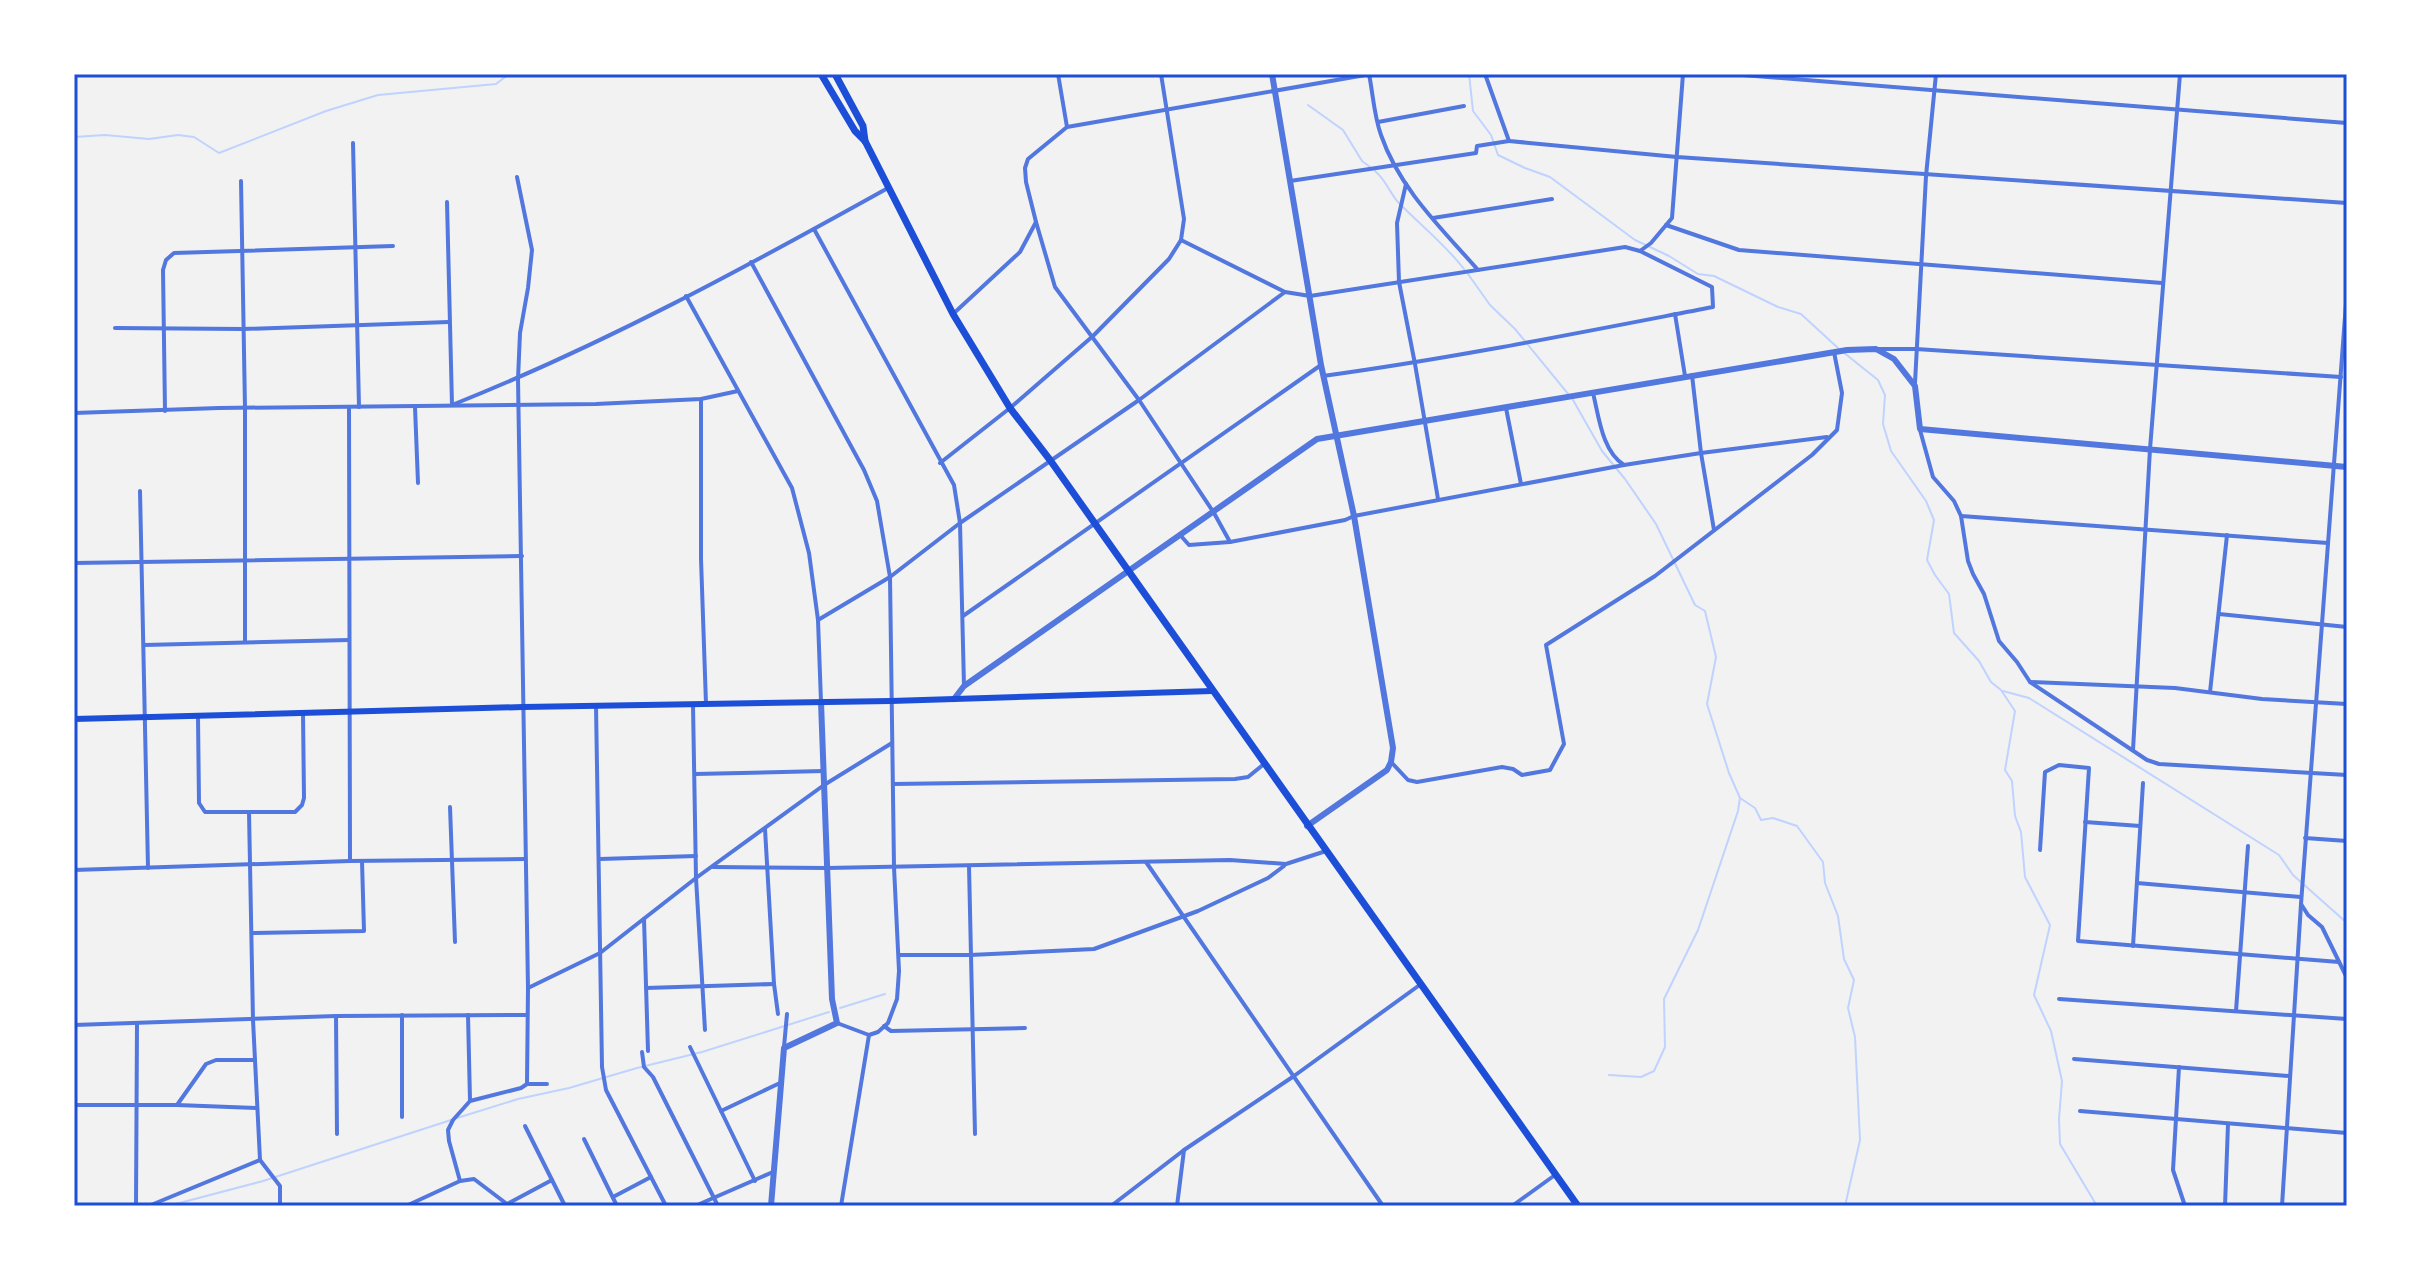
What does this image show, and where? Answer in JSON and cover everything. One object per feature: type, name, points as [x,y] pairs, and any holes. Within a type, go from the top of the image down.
[{"type":"highway","points":[[821,74],[855,131],[865,141],[953,314],[1010,408],[1050,460],[1578,1206]]},
{"type":"highway","points":[[835,74],[863,126],[865,141]]},
{"type":"main road","points":[[74,719],[1212,691]]},
{"type":"street","points":[[1058,74],[1067,127]]},
{"type":"street","points":[[940,463],[1093,336],[1169,259],[1181,240],[1184,219],[1161,74]]},
{"type":"street","points":[[1272,74],[1321,365],[1354,516],[1393,748],[1387,770],[1307,826]]},
{"type":"street","points":[[1230,542],[1139,400],[1055,287],[1026,182],[1028,159],[1067,127],[1370,74],[1380,133],[1394,167],[1478,270]]},
{"type":"street","points":[[1485,74],[1509,141]]},
{"type":"street","points":[[1642,250],[1672,218],[1683,74]]},
{"type":"street","points":[[1730,74],[2347,123]]},
{"type":"street","points":[[1936,74],[1920,263],[1915,386],[1920,429],[1933,477],[1954,501],[1961,516],[1968,561],[1984,594],[1999,641],[2030,682],[2147,760],[2159,764],[2347,775]]},
{"type":"street","points":[[2133,750],[2150,449],[2180,74]]},
{"type":"street","points":[[1378,122],[1464,106]]},
{"type":"street","points":[[1290,181],[1476,153],[1477,146],[1509,141],[1926,176],[2347,203]]},
{"type":"street","points":[[353,143],[359,407]]},
{"type":"street","points":[[517,177],[532,250],[520,333],[518,379],[527,1084]]},
{"type":"street","points":[[241,181],[245,642]]},
{"type":"street","points":[[1406,184],[1397,223],[1399,282],[1438,499]]},
{"type":"street","points":[[452,405],[612,336],[890,186]]},
{"type":"street","points":[[1433,218],[1552,199]]},
{"type":"street","points":[[447,202],[452,405]]},
{"type":"street","points":[[953,314],[1020,252],[1036,222]]},
{"type":"street","points":[[1666,225],[1739,250],[2162,283]]},
{"type":"street","points":[[814,229],[954,485],[960,523],[964,686]]},
{"type":"street","points":[[1181,240],[1285,292],[1310,296],[1625,247],[1642,250],[1712,287],[1713,307],[1415,364],[1323,376]]},
{"type":"street","points":[[165,411],[163,270],[166,260],[174,253],[393,246]]},
{"type":"street","points":[[751,262],[864,470],[877,501],[890,577],[897,999],[888,1023],[878,1032],[869,1035],[837,1023],[784,1048]]},
{"type":"street","points":[[2282,1206],[2305,838],[2347,290]]},
{"type":"street","points":[[818,620],[890,577],[960,523],[1139,400],[1285,292]]},
{"type":"street","points":[[686,296],[792,488],[809,553],[818,620],[832,999],[837,1023]]},
{"type":"street","points":[[1675,314],[1714,530]]},
{"type":"street","points":[[115,328],[243,329],[449,322]]},
{"type":"street","points":[[1876,349],[1894,359],[1915,386]]},
{"type":"street","points":[[954,699],[964,686],[1317,439],[1847,350],[1916,349],[2341,377]]},
{"type":"street","points":[[1391,762],[1408,780],[1417,782],[1502,767],[1522,775],[1550,770],[1564,744],[1546,645],[1655,576],[1812,455],[1837,430],[1842,393],[1835,352]]},
{"type":"street","points":[[962,617],[1321,365]]},
{"type":"street","points":[[74,413],[520,405],[701,399],[738,391]]},
{"type":"street","points":[[1593,393],[1608,446],[1624,465]]},
{"type":"street","points":[[701,399],[701,559],[706,704]]},
{"type":"street","points":[[349,407],[350,861]]},
{"type":"street","points":[[415,407],[418,483]]},
{"type":"street","points":[[1506,408],[1521,484]]},
{"type":"street","points":[[1920,429],[2347,467]]},
{"type":"street","points":[[1181,536],[1189,545],[1230,542],[1624,465],[1830,437]]},
{"type":"street","points":[[140,491],[148,868]]},
{"type":"street","points":[[1961,516],[2328,543]]},
{"type":"street","points":[[2210,692],[2227,535]]},
{"type":"street","points":[[74,563],[522,556]]},
{"type":"street","points":[[2219,614],[2347,627]]},
{"type":"street","points":[[144,645],[349,640]]},
{"type":"street","points":[[2030,682],[2136,686],[2347,704]]},
{"type":"street","points":[[693,705],[696,878],[705,1030]]},
{"type":"street","points":[[596,706],[600,1044],[606,1090],[666,1206]]},
{"type":"street","points":[[198,717],[199,803],[205,812],[295,812],[302,805],[303,713]]},
{"type":"street","points":[[528,988],[600,953],[824,785],[892,743]]},
{"type":"street","points":[[893,784],[1235,779],[1248,777],[1264,764]]},
{"type":"street","points":[[2040,850],[2045,772],[2059,765],[2089,768],[2078,941],[2339,962]]},
{"type":"street","points":[[694,774],[824,771]]},
{"type":"street","points":[[2133,946],[2143,783]]},
{"type":"street","points":[[450,807],[455,942]]},
{"type":"street","points":[[249,812],[253,1020],[260,1160],[280,1186],[280,1206]]},
{"type":"street","points":[[2085,822],[2140,826]]},
{"type":"street","points":[[765,829],[778,1014]]},
{"type":"street","points":[[2305,838],[2347,841]]},
{"type":"street","points":[[2236,1011],[2248,846]]},
{"type":"street","points":[[898,955],[1094,949],[1183,916],[1268,878],[1286,864],[1326,851]]},
{"type":"street","points":[[600,859],[696,856]]},
{"type":"street","points":[[74,870],[525,859]]},
{"type":"street","points":[[713,867],[827,868],[1230,860],[1286,864]]},
{"type":"street","points":[[252,933],[364,931],[362,861]]},
{"type":"street","points":[[1146,862],[1383,1206]]},
{"type":"street","points":[[969,866],[975,1134]]},
{"type":"street","points":[[2137,883],[2301,897]]},
{"type":"street","points":[[2301,904],[2322,927],[2347,978]]},
{"type":"street","points":[[644,919],[644,1067],[653,1077],[718,1206]]},
{"type":"street","points":[[646,988],[774,984]]},
{"type":"street","points":[[1111,1206],[1118,1204],[1184,1150],[1294,1076],[1421,984]]},
{"type":"street","points":[[2059,999],[2347,1019]]},
{"type":"street","points":[[771,1206],[787,1014]]},
{"type":"street","points":[[402,1015],[402,1117]]},
{"type":"street","points":[[468,1015],[470,1101]]},
{"type":"street","points":[[74,1025],[336,1016],[528,1015]]},
{"type":"street","points":[[336,1016],[337,1134]]},
{"type":"street","points":[[136,1206],[137,1023]]},
{"type":"street","points":[[884,1026],[891,1031],[1025,1028]]},
{"type":"street","points":[[841,1206],[869,1035]]},
{"type":"street","points":[[690,1047],[755,1181]]},
{"type":"street","points":[[2074,1059],[2289,1076]]},
{"type":"street","points":[[177,1105],[206,1064],[216,1060],[255,1060]]},
{"type":"street","points":[[2179,1067],[2173,1170],[2185,1206]]},
{"type":"street","points":[[721,1111],[780,1083]]},
{"type":"street","points":[[460,1181],[448,1130],[470,1101],[527,1084],[547,1084]]},
{"type":"street","points":[[74,1105],[257,1108]]},
{"type":"street","points":[[2080,1111],[2347,1133]]},
{"type":"street","points":[[2225,1206],[2228,1124]]},
{"type":"street","points":[[525,1126],[565,1206]]},
{"type":"street","points":[[584,1139],[617,1206]]},
{"type":"street","points":[[1177,1206],[1184,1150]]},
{"type":"street","points":[[143,1206],[260,1160]]},
{"type":"street","points":[[695,1206],[774,1172]]},
{"type":"street","points":[[1512,1206],[1555,1175]]},
{"type":"street","points":[[613,1197],[651,1177]]},
{"type":"street","points":[[406,1206],[460,1181],[474,1179],[507,1205],[552,1180]]},
{"type":"waterway","points":[[74,137],[105,135],[149,139],[178,135],[194,137],[219,153],[326,111],[378,95],[496,84],[509,74]]},
{"type":"waterway","points":[[1469,74],[1473,111],[1491,135],[1498,155],[1550,177],[1635,240],[1698,274],[1714,276],[1778,307],[1801,314],[1838,348]]},
{"type":"waterway","points":[[1308,105],[1343,130],[1362,161],[1370,167]]},
{"type":"waterway","points":[[1375,171],[1397,201],[1464,269]]},
{"type":"waterway","points":[[1468,274],[1490,305],[1515,329],[1569,395]]},
{"type":"waterway","points":[[1843,352],[1878,380],[1885,395],[1883,424],[1891,451],[1926,501],[1934,520],[1927,560],[1949,594],[1954,633],[1979,661],[1991,682],[2001,690],[2015,711],[2005,770],[2012,781],[2025,877],[2050,925],[2034,995],[2051,1031],[2062,1081],[2060,1144],[2097,1206]]},
{"type":"waterway","points":[[1573,400],[1602,451],[1656,524],[1695,605],[1705,611],[1716,657],[1707,704],[1740,798],[1698,930],[1664,999],[1665,1047],[1654,1071],[1641,1077],[1609,1075]]},
{"type":"waterway","points":[[2003,691],[2029,698],[2279,855],[2293,875],[2347,923]]},
{"type":"waterway","points":[[1740,798],[1755,808],[1761,820],[1773,818],[1797,826],[1823,862],[1825,883],[1838,916],[1844,959],[1854,980],[1848,1008],[1855,1037],[1860,1140],[1845,1206]]},
{"type":"waterway","points":[[840,1008],[885,994]]},
{"type":"waterway","points":[[457,1118],[518,1099],[702,1052],[829,1012]]},
{"type":"waterway","points":[[168,1206],[263,1181],[451,1120]]}]
